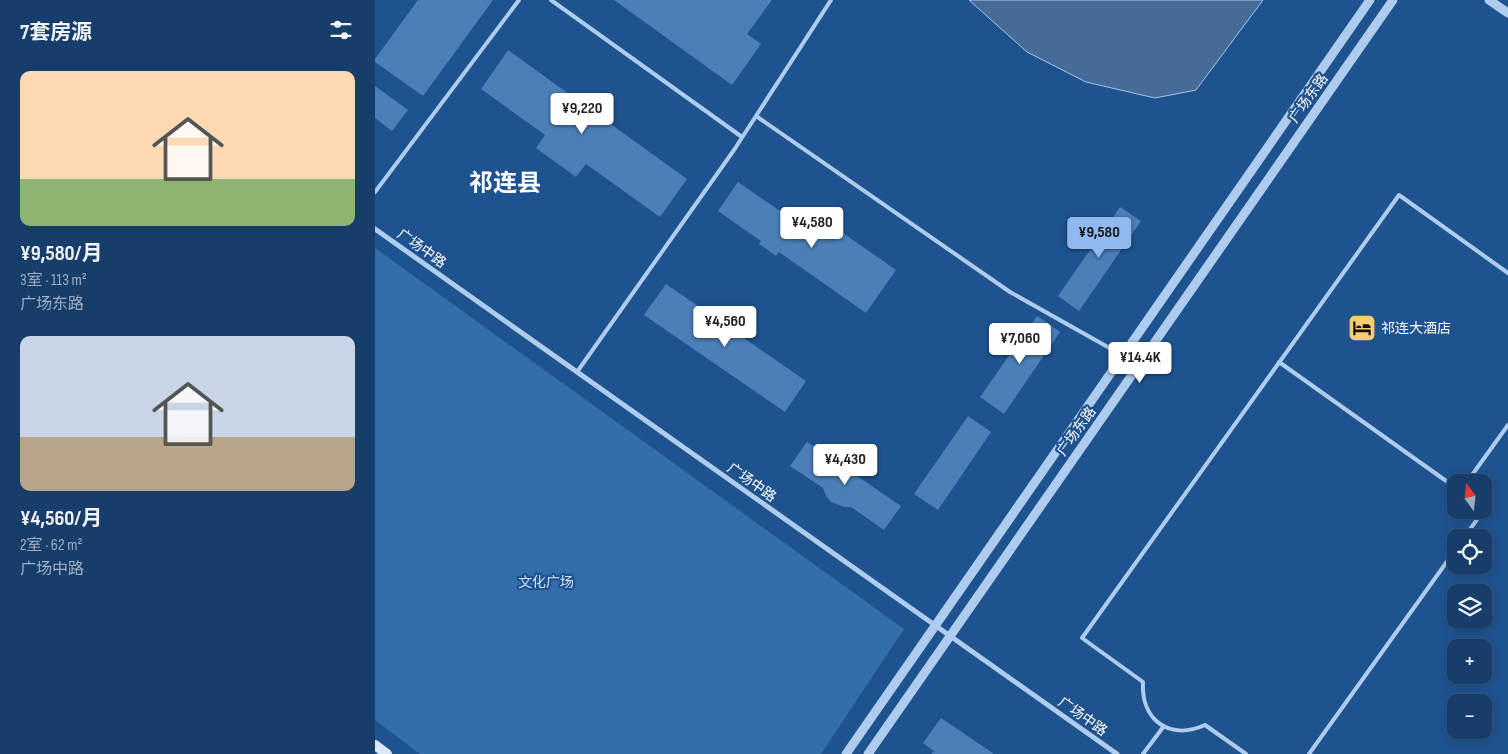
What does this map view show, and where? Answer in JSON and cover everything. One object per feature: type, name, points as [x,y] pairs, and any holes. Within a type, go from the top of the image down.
[{"type":"main road","points":[[375,745],[387,754]]},
{"type":"street","name":"广场东路","points":[[846,754],[1370,0]]},
{"type":"street","name":"广场东路","points":[[868,754],[1393,0]]},
{"type":"street","points":[[1489,0],[1508,13]]},
{"type":"street","name":"广场中路","points":[[375,229],[1117,754]]},
{"type":"lane","points":[[375,192],[519,0]]},
{"type":"lane","points":[[551,0],[742,137]]},
{"type":"lane","points":[[577,372],[742,137],[831,0]]},
{"type":"lane","points":[[756,116],[1010,292],[1123,356]]},
{"type":"lane","points":[[1246,754],[1205,725],[1195,730],[1174,730],[1155,720],[1145,702],[1143,682],[1082,638],[1399,195],[1508,273]]},
{"type":"lane","points":[[1279,362],[1447,482]]},
{"type":"lane","points":[[1473,474],[1508,425]]},
{"type":"lane","points":[[1309,754],[1447,562]]},
{"type":"lane","points":[[1143,754],[1164,726]]},
{"type":"green space","name":"文化广场","points":[[375,248],[904,629],[821,754],[420,754],[375,720]]},
{"type":"shaded area","points":[[969,0],[1263,0],[1196,90],[1155,98],[1086,82],[1027,52]]},
{"type":"building","points":[[418,0],[493,0],[423,96],[375,62],[375,59]]},
{"type":"building","points":[[614,0],[772,0],[747,34],[761,44],[732,85]]},
{"type":"building","points":[[508,50],[687,179],[660,217],[586,164],[576,177],[536,148],[545,135],[481,89]]},
{"type":"building","points":[[375,86],[408,110],[392,131],[375,118]]},
{"type":"building","points":[[738,182],[819,238],[830,224],[896,270],[866,313],[779,252],[776,256],[759,244],[761,241],[718,211]]},
{"type":"building","points":[[1120,207],[1141,221],[1079,311],[1058,296]]},
{"type":"building","points":[[666,284],[806,381],[785,412],[644,315]]},
{"type":"building","points":[[1037,316],[1060,332],[1004,414],[980,397]]},
{"type":"building","points":[[968,416],[991,432],[938,510],[914,494]]},
{"type":"building","points":[[807,442],[901,506],[884,530],[851,507],[844,507],[831,502],[823,488],[790,466]]},
{"type":"building","points":[[941,718],[994,754],[931,754],[934,751],[923,743]]},
{"type":"place","name":"祁连大酒店","points":[[1362,328]]},
{"type":"district","name":"祁连县","points":[[505,183]]}]
